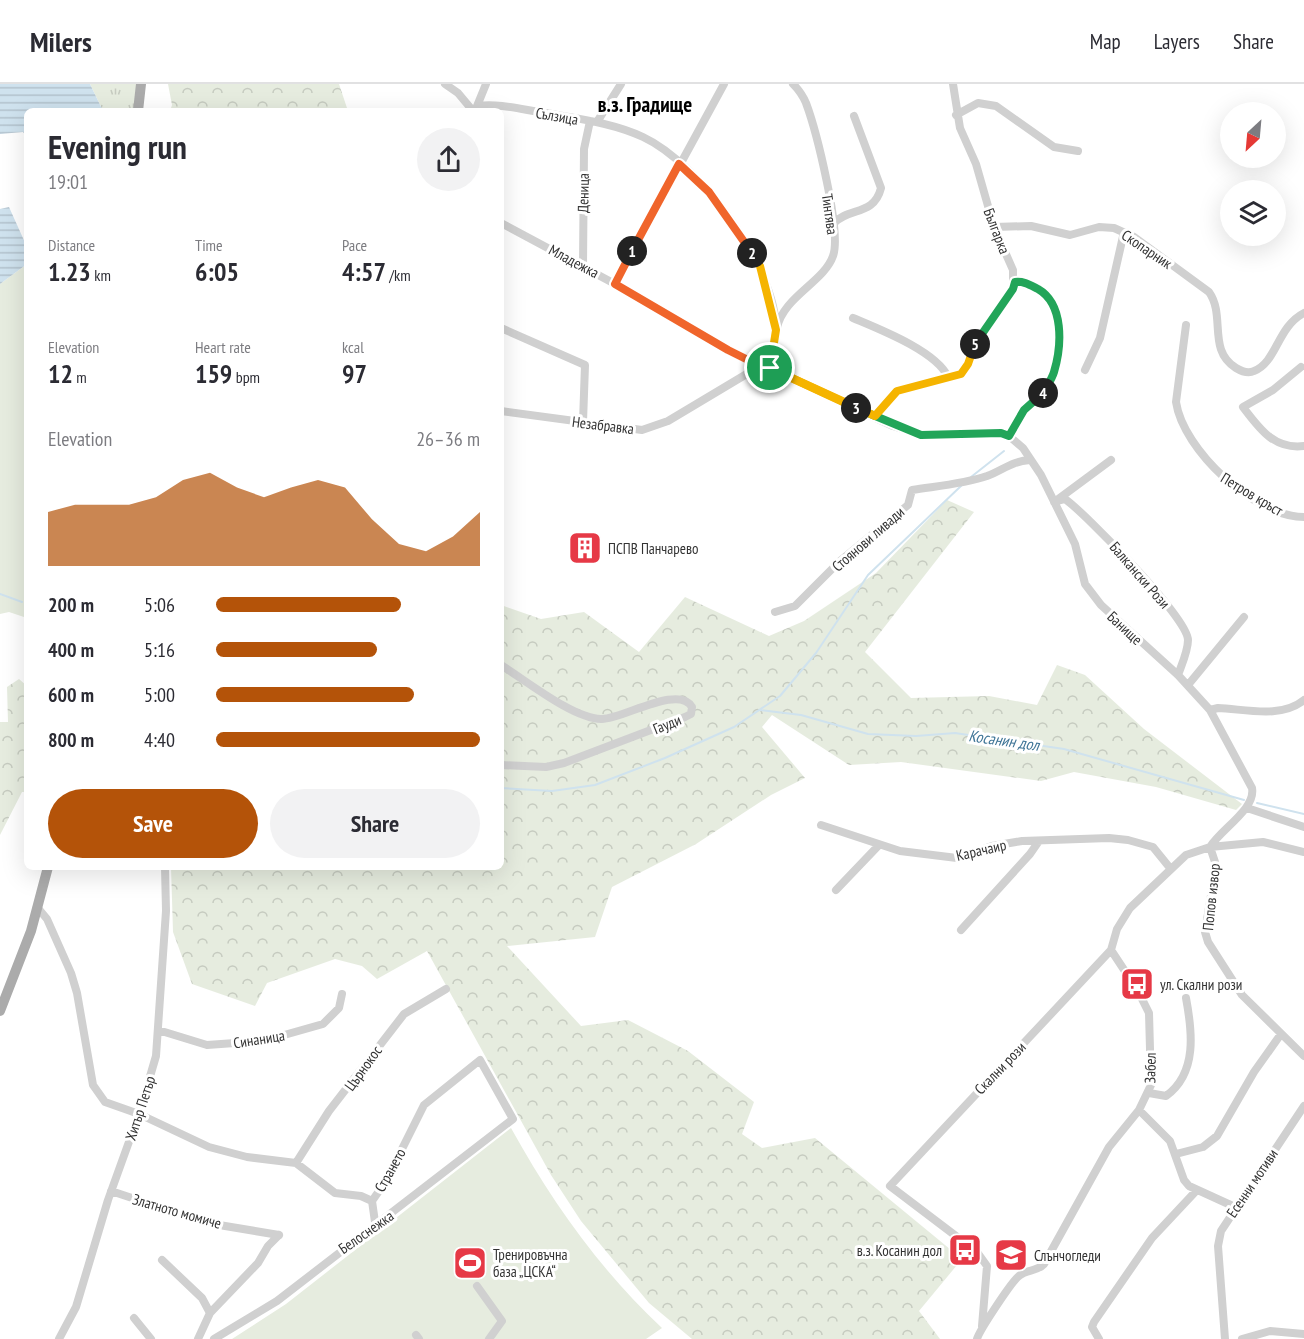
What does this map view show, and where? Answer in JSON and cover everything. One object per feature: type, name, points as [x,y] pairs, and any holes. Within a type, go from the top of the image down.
[{"type":"main road","points":[[138,108],[141,84]]},
{"type":"main road","points":[[0,1011],[37,907],[47,870]]},
{"type":"street","points":[[445,84],[474,108]]},
{"type":"street","points":[[475,108],[486,84]]},
{"type":"street","name":"Деница","points":[[583,266],[584,149],[594,121],[621,84]]},
{"type":"street","points":[[615,284],[724,84]]},
{"type":"street","name":"Тинтява","points":[[776,330],[784,311],[832,260],[834,248],[834,223],[812,122],[805,100],[793,84]]},
{"type":"street","name":"Българка","points":[[953,84],[956,115],[976,164],[994,227],[1013,270],[1015,282]]},
{"type":"street","points":[[956,115],[978,103],[996,106],[1054,147],[1078,151]]},
{"type":"street","name":"Сълзица","points":[[504,109],[594,121],[646,138],[709,192],[744,238],[760,266],[776,330],[770,368]]},
{"type":"street","points":[[834,223],[839,218],[864,211],[877,198],[881,188],[854,116]]},
{"type":"street","name":"Младежка","points":[[504,225],[583,266],[760,366],[770,368],[875,416],[921,435],[1001,433],[1009,436]]},
{"type":"street","name":"Скопарник","points":[[994,227],[1031,226],[1070,235],[1099,227],[1124,232],[1209,292],[1214,301],[1221,352],[1228,362],[1244,372],[1254,371],[1268,362],[1281,335],[1296,317],[1304,313]]},
{"type":"street","points":[[1085,370],[1100,338],[1124,232]]},
{"type":"street","points":[[875,416],[897,391],[948,377],[965,369],[980,334],[1013,289],[1015,282],[1031,286],[1052,299],[1058,326],[1058,349],[1054,374],[1040,398],[1024,410],[1009,436]]},
{"type":"street","points":[[853,318],[893,335],[944,368],[948,377]]},
{"type":"street","name":"Петров кръст","points":[[1186,325],[1176,402],[1203,457],[1225,479],[1275,511],[1304,517]]},
{"type":"street","points":[[504,329],[585,365],[583,422]]},
{"type":"street","name":"Незабравка","points":[[504,411],[627,430],[657,427],[760,366]]},
{"type":"street","points":[[1301,367],[1273,390],[1243,407],[1274,441],[1285,446],[1304,446]]},
{"type":"street","name":"Банище","points":[[1009,436],[1030,460],[1054,502],[1075,544],[1085,584],[1093,595],[1117,621],[1178,675],[1210,710],[1252,788],[1252,798],[1247,808]]},
{"type":"street","name":"Стоянови ливади","points":[[775,612],[795,606],[840,561],[908,505],[912,490],[970,481],[989,475],[1007,464],[1030,460]]},
{"type":"street","points":[[1054,502],[1111,460]]},
{"type":"street","name":"Балкански Рози","points":[[1054,502],[1065,499],[1081,510],[1129,560],[1181,623],[1189,640],[1178,675]]},
{"type":"street","points":[[1188,685],[1244,617]]},
{"type":"street","name":"Гауди","points":[[504,667],[591,718],[611,718],[670,699],[684,700],[692,707],[691,714],[685,717],[564,763],[546,767],[504,765]]},
{"type":"street","points":[[1210,710],[1218,708],[1271,711],[1299,705],[1304,700]]},
{"type":"street","points":[[1210,847],[1219,834],[1247,808],[1304,827]]},
{"type":"street","name":"Карачаир","points":[[821,825],[900,851],[957,858],[992,846],[1022,841],[1109,838],[1128,840],[1153,847],[1170,868]]},
{"type":"street","points":[[961,930],[1039,841]]},
{"type":"street","points":[[1110,950],[1123,917],[1170,868],[1186,855],[1210,847],[1263,842],[1304,852]]},
{"type":"street","points":[[836,890],[879,845]]},
{"type":"street","name":"Попов извор","points":[[1210,847],[1216,865],[1205,932],[1208,942],[1242,995],[1304,1056]]},
{"type":"street","name":"Хитър Петър","points":[[59,1339],[76,1307],[111,1191],[139,1114],[156,1056],[157,1009],[166,911],[165,870]]},
{"type":"street","points":[[37,907],[47,919],[77,993],[93,1085],[97,1094],[105,1102],[139,1114],[209,1147],[247,1157],[296,1163]]},
{"type":"street","name":"Забел","points":[[977,1339],[982,1326],[1020,1274],[1038,1269],[1044,1264],[1109,1147],[1139,1110],[1149,1093],[1151,1078],[1149,1013],[1141,996],[1110,950]]},
{"type":"street","name":"Скални рози","points":[[982,1326],[987,1266],[977,1252],[890,1186],[1110,950]]},
{"type":"street","name":"Църнокос","points":[[296,1163],[329,1111],[404,1014],[446,989]]},
{"type":"street","name":"Синаница","points":[[158,1029],[207,1045],[263,1041],[323,1024],[339,1008],[342,994]]},
{"type":"street","points":[[1149,1093],[1166,1096],[1176,1086],[1185,1070],[1193,1037],[1186,998]]},
{"type":"street","points":[[1176,1154],[1203,1147],[1217,1136],[1254,1072],[1281,1034]]},
{"type":"street","name":"Странето","points":[[296,1163],[335,1193],[361,1196],[372,1201],[386,1181],[424,1105],[480,1060]]},
{"type":"street","name":"Белоснежка","points":[[214,1339],[277,1301],[375,1222],[391,1215],[513,1119],[480,1060]]},
{"type":"street","name":"Есенни мотиви","points":[[1226,1339],[1218,1246],[1221,1231],[1304,1106]]},
{"type":"street","points":[[1139,1110],[1156,1125],[1176,1154],[1184,1180],[1196,1191],[1235,1207]]},
{"type":"street","name":"Златното момиче","points":[[111,1191],[207,1222],[279,1235],[268,1246],[258,1263],[210,1313]]},
{"type":"street","points":[[1099,1339],[1092,1327],[1094,1322],[1146,1246],[1196,1191]]},
{"type":"street","points":[[372,1201],[375,1222]]},
{"type":"street","points":[[162,1260],[202,1298],[210,1313],[198,1339]]},
{"type":"street","points":[[477,1286],[502,1321],[489,1339]]},
{"type":"street","points":[[134,1318],[151,1339]]},
{"type":"street","points":[[1242,1339],[1270,1331],[1304,1334]]},
{"type":"green space","points":[[90,84],[137,84],[134,108],[102,108]]},
{"type":"green space","points":[[168,84],[339,84],[347,108],[171,108]]},
{"type":"green space","points":[[24,266],[24,617],[9,612],[0,614],[0,284]]},
{"type":"green space","points":[[947,500],[974,512],[865,652],[911,698],[989,696],[1037,705],[1057,665],[1085,675],[1144,729],[1242,804],[1236,810],[1156,787],[1074,772],[1041,781],[901,762],[849,765],[772,715],[762,727],[805,778],[771,795],[696,844],[612,887],[595,937],[507,946],[581,1026],[628,1020],[688,1051],[754,1102],[742,1134],[762,1148],[815,1138],[962,1259],[919,1311],[940,1339],[692,1339],[649,1303],[581,1221],[551,1175],[427,951],[377,979],[362,966],[335,959],[267,983],[255,1006],[192,984],[173,932],[171,870],[504,870],[504,606],[541,619],[584,612],[639,652],[685,597],[769,636],[804,621],[876,573]]},
{"type":"green space","points":[[19,679],[24,683],[24,792],[0,835],[0,722],[8,722],[7,687]]},
{"type":"green space","name":"Тренировъчна база „ЦСКА“","points":[[511,1128],[560,1209],[618,1283],[662,1328],[646,1339],[232,1339],[286,1304]]},
{"type":"water","points":[[0,84],[90,84],[102,108],[24,108],[24,133],[0,134]]},
{"type":"water","points":[[9,207],[24,240],[24,266],[0,284],[0,209]]},
{"type":"waterway","points":[[971,477],[1004,451]]},
{"type":"waterway","points":[[504,788],[552,791],[595,785],[665,758],[734,727],[780,696],[816,653],[868,575],[962,485]]},
{"type":"waterway","points":[[0,594],[22,602]]},
{"type":"waterway","name":"Косанин дол","points":[[760,710],[801,715],[868,734],[916,736],[955,733],[1064,749],[1244,800]]},
{"type":"waterway","name":"Косанин дол","points":[[1257,803],[1304,814]]},
{"type":"place","name":"ПСПВ Панчарево","points":[[585,548]]},
{"type":"place","name":"ул. Скални рози","points":[[1137,984]]},
{"type":"place","name":"в.з. Косанин дол","points":[[965,1250]]},
{"type":"place","name":"Слънчогледи","points":[[1011,1255]]},
{"type":"place","name":"Тренировъчна база „ЦСКА“","points":[[470,1263]]},
{"type":"district","name":"в.з. Градище","points":[[645,104]]},
{"type":"route","points":[[770,368],[760,366],[728,350],[615,284],[679,164],[709,192],[744,238],[760,266],[776,330],[770,368],[875,416],[893,426],[921,435],[1001,433],[1009,436],[1024,410],[1040,398],[1054,374],[1058,349],[1055,307],[1052,299],[1044,293],[1020,281],[1015,282],[1013,289],[980,334],[968,364],[961,374],[897,391],[875,416],[821,393],[770,368]]}]
